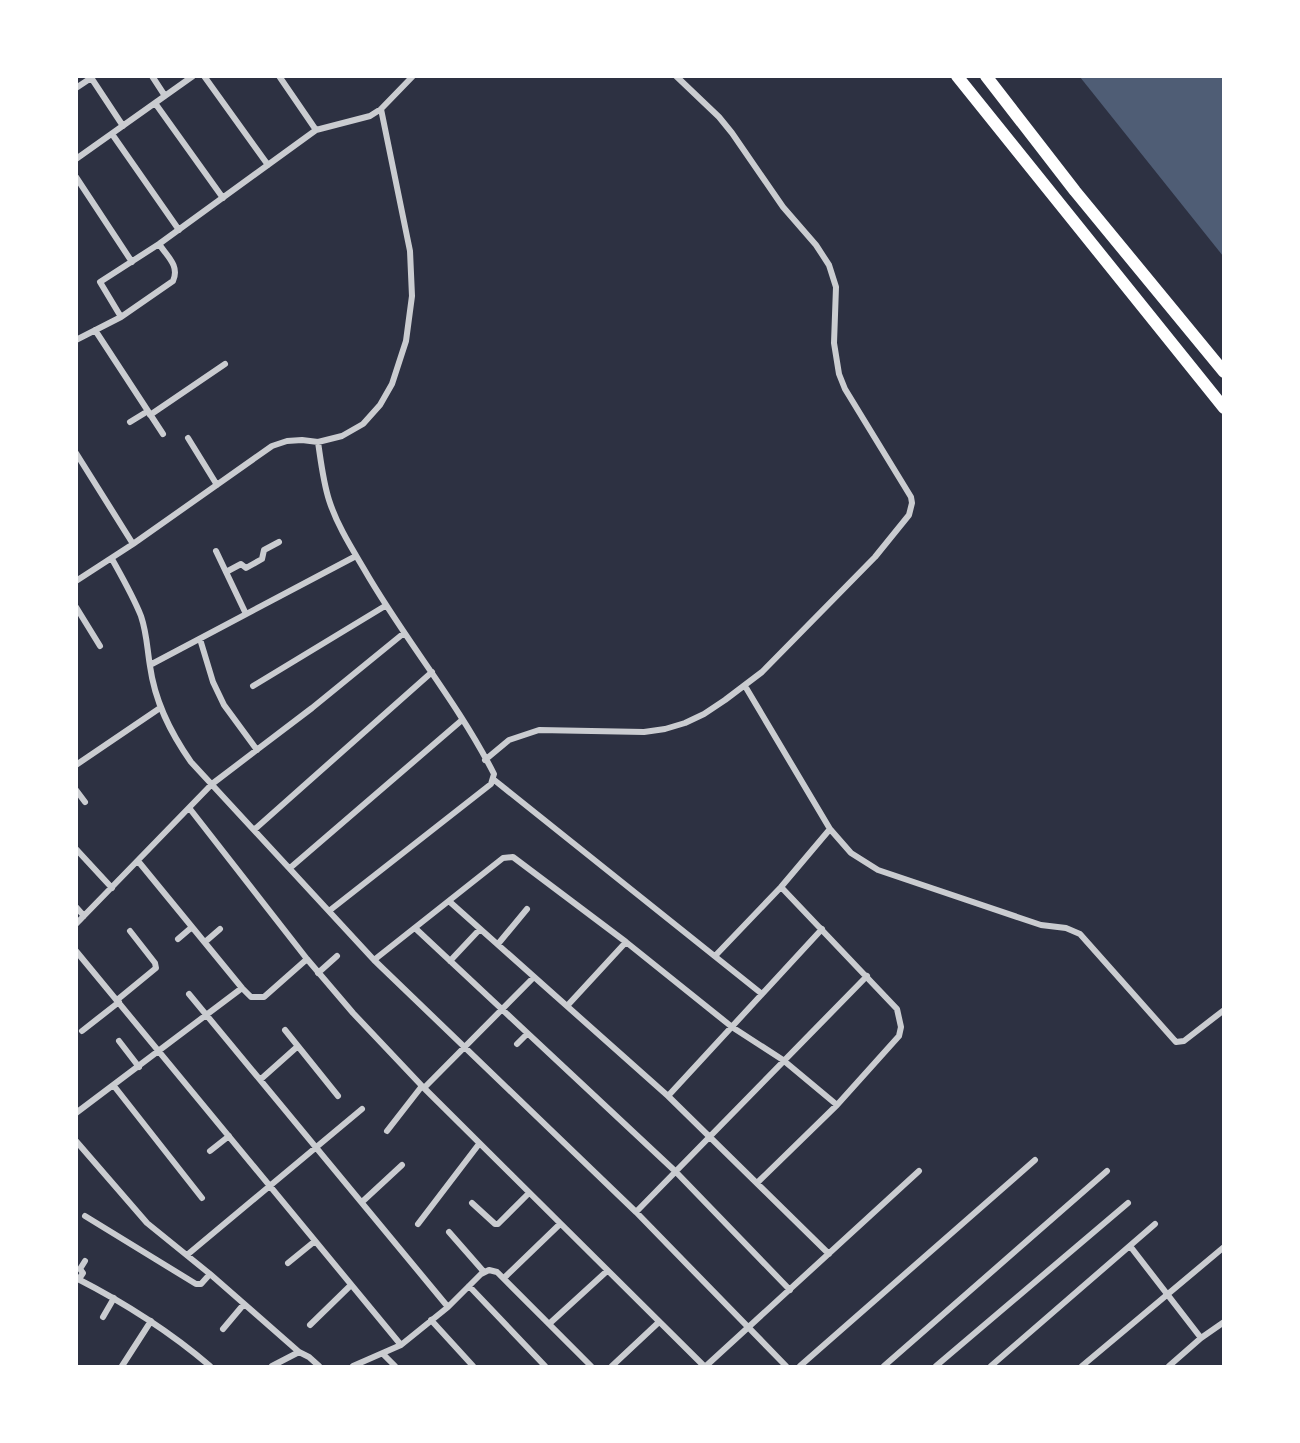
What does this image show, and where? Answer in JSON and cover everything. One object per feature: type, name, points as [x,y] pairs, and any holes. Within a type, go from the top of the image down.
[{"type":"main road","points":[[957,76],[1224,408]]},
{"type":"main road","points":[[986,76],[1075,191],[1224,372]]},
{"type":"street","points":[[152,76],[165,96]]},
{"type":"street","points":[[76,159],[193,76]]},
{"type":"street","points":[[204,76],[268,165]]},
{"type":"street","points":[[279,76],[316,130]]},
{"type":"street","points":[[121,317],[100,282],[179,230],[316,130],[370,116],[381,109],[413,76]]},
{"type":"street","points":[[485,760],[509,740],[539,730],[644,732],[685,723],[704,714],[745,686],[778,657],[875,557],[909,515],[911,497],[845,389],[839,374],[834,343],[836,287],[829,264],[816,245],[783,207],[732,133],[676,76]]},
{"type":"street","points":[[76,88],[90,77],[123,126]]},
{"type":"street","points":[[155,103],[223,198]]},
{"type":"street","points":[[76,581],[112,559],[272,446],[294,440],[318,442],[342,436],[363,424],[380,405],[392,384],[406,341],[412,296],[410,251],[381,109]]},
{"type":"street","points":[[112,134],[179,230]]},
{"type":"street","points":[[76,177],[132,262]]},
{"type":"street","points":[[76,340],[121,317],[173,281],[174,266],[159,244]]},
{"type":"street","points":[[95,330],[163,434]]},
{"type":"street","points":[[130,422],[149,413],[225,364]]},
{"type":"street","points":[[188,438],[217,484]]},
{"type":"street","points":[[318,442],[322,472],[341,529],[385,606],[432,672],[494,776],[762,994]]},
{"type":"street","points":[[76,453],[133,544]]},
{"type":"street","points":[[226,572],[241,564],[246,568],[262,559],[264,550],[279,542]]},
{"type":"street","points":[[216,551],[246,614]]},
{"type":"street","points":[[150,665],[356,556]]},
{"type":"street","points":[[112,559],[140,615],[149,646],[150,665],[160,708],[179,745],[191,762],[374,960],[636,1212],[786,1366]]},
{"type":"street","points":[[253,686],[385,606]]},
{"type":"street","points":[[76,607],[100,646]]},
{"type":"street","points":[[76,623],[84,619]]},
{"type":"street","points":[[76,924],[213,784],[404,633]]},
{"type":"street","points":[[200,639],[216,690],[224,705],[257,750]]},
{"type":"street","points":[[255,829],[432,672]]},
{"type":"street","points":[[745,686],[830,829],[851,853],[878,870],[1041,925],[1066,928],[1080,934],[1176,1042],[1184,1041],[1224,1010]]},
{"type":"street","points":[[76,765],[160,708]]},
{"type":"street","points":[[290,868],[462,720]]},
{"type":"street","points":[[328,911],[491,784],[494,776]]},
{"type":"street","points":[[76,790],[85,802]]},
{"type":"street","points":[[190,808],[318,973],[353,1013],[479,1144],[705,1366],[919,1171]]},
{"type":"street","points":[[714,956],[781,887],[830,829]]},
{"type":"street","points":[[76,849],[112,888]]},
{"type":"street","points":[[374,960],[503,858],[513,857],[626,942],[732,1027],[783,1060],[837,1105]]},
{"type":"street","points":[[138,861],[251,997],[264,997],[307,959]]},
{"type":"street","points":[[758,1183],[837,1105],[899,1036],[901,1027],[897,1009],[781,887]]},
{"type":"street","points":[[450,902],[668,1096],[829,1254]]},
{"type":"street","points":[[76,907],[84,916]]},
{"type":"street","points":[[498,944],[527,909]]},
{"type":"street","points":[[178,939],[192,927]]},
{"type":"street","points":[[415,928],[675,1171],[790,1290]]},
{"type":"street","points":[[205,942],[220,929]]},
{"type":"street","points":[[450,961],[480,929]]},
{"type":"street","points":[[668,1096],[822,929]]},
{"type":"street","points":[[82,1031],[156,968],[155,963],[130,931]]},
{"type":"street","points":[[567,1006],[626,942]]},
{"type":"street","points":[[76,951],[401,1345]]},
{"type":"street","points":[[318,973],[337,956]]},
{"type":"street","points":[[636,1212],[867,976]]},
{"type":"street","points":[[387,1131],[423,1087],[534,977]]},
{"type":"street","points":[[76,1113],[242,988]]},
{"type":"street","points":[[189,994],[208,1014],[448,1307]]},
{"type":"street","points":[[285,1030],[338,1095]]},
{"type":"street","points":[[517,1044],[527,1034]]},
{"type":"street","points":[[119,1041],[139,1067]]},
{"type":"street","points":[[261,1079],[298,1046]]},
{"type":"street","points":[[114,1086],[202,1198]]},
{"type":"street","points":[[187,1255],[362,1109]]},
{"type":"street","points":[[210,1151],[229,1136]]},
{"type":"street","points":[[77,1143],[147,1223],[210,1274],[299,1352],[319,1366]]},
{"type":"street","points":[[418,1224],[479,1144]]},
{"type":"street","points":[[800,1366],[1035,1160]]},
{"type":"street","points":[[362,1202],[402,1165]]},
{"type":"street","points":[[884,1366],[1107,1171]]},
{"type":"street","points":[[472,1203],[495,1224],[498,1224],[529,1193]]},
{"type":"street","points":[[936,1366],[1128,1203]]},
{"type":"street","points":[[86,1216],[196,1284],[201,1284],[210,1274]]},
{"type":"street","points":[[504,1278],[560,1224]]},
{"type":"street","points":[[991,1366],[1155,1224]]},
{"type":"street","points":[[449,1232],[484,1272]]},
{"type":"street","points":[[288,1263],[315,1241]]},
{"type":"street","points":[[1130,1246],[1201,1338]]},
{"type":"street","points":[[1082,1366],[1224,1247]]},
{"type":"street","points":[[85,1261],[80,1269],[83,1273],[78,1279],[151,1321],[210,1366]]},
{"type":"street","points":[[549,1324],[607,1270]]},
{"type":"street","points":[[353,1366],[401,1345],[448,1307],[484,1272],[497,1272],[591,1366]]},
{"type":"street","points":[[310,1325],[351,1285]]},
{"type":"street","points":[[469,1286],[545,1366]]},
{"type":"street","points":[[103,1317],[114,1298]]},
{"type":"street","points":[[223,1329],[244,1304]]},
{"type":"street","points":[[431,1320],[473,1366]]},
{"type":"street","points":[[122,1366],[151,1321]]},
{"type":"street","points":[[612,1366],[659,1322]]},
{"type":"street","points":[[1169,1366],[1201,1338],[1224,1322]]},
{"type":"street","points":[[272,1366],[299,1352]]},
{"type":"street","points":[[383,1354],[395,1366]]},
{"type":"water","points":[[1080,77],[1223,77],[1223,256]]}]
